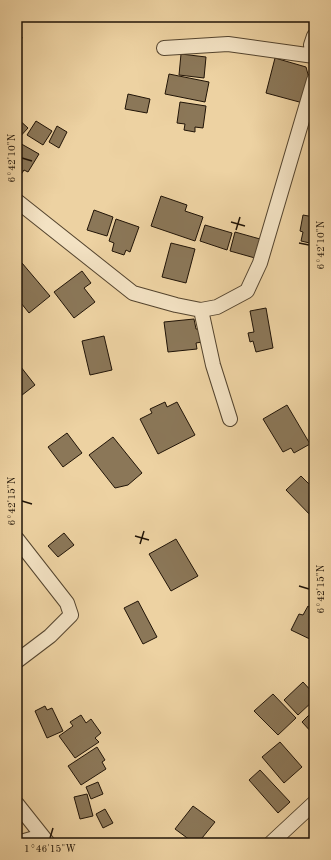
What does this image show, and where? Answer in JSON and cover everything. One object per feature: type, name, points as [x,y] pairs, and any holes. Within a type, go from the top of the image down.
[{"type":"street","points":[[314,36],[311,46],[314,53]]},
{"type":"street","points":[[164,48],[228,44],[314,56]]},
{"type":"street","points":[[17,201],[133,293],[201,310],[217,307],[247,291],[260,263],[314,80]]},
{"type":"street","points":[[201,310],[213,365],[230,419]]},
{"type":"street","points":[[17,538],[68,603],[71,615],[50,636],[17,661]]},
{"type":"street","points":[[271,843],[314,803]]},
{"type":"street","points":[[17,804],[45,839]]},
{"type":"street","points":[[17,843],[45,839]]},
{"type":"building","points":[[17,36],[22,37],[17,59]]},
{"type":"building","points":[[181,54],[206,57],[204,78],[179,75]]},
{"type":"building","points":[[275,58],[306,67],[309,78],[303,103],[266,93]]},
{"type":"building","points":[[169,74],[209,82],[205,102],[165,94]]},
{"type":"building","points":[[128,94],[150,99],[147,113],[125,109]]},
{"type":"building","points":[[180,102],[206,106],[203,128],[195,127],[195,132],[184,130],[185,124],[177,123]]},
{"type":"building","points":[[17,118],[28,128],[17,140]]},
{"type":"building","points":[[36,121],[52,131],[43,145],[27,135]]},
{"type":"building","points":[[57,126],[67,132],[59,148],[49,142]]},
{"type":"building","points":[[18,142],[39,154],[28,172],[24,170],[20,176],[17,174]]},
{"type":"building","points":[[161,196],[187,205],[185,211],[203,217],[195,241],[151,226]]},
{"type":"building","points":[[94,210],[113,217],[107,236],[87,230]]},
{"type":"building","points":[[303,215],[314,217],[314,244],[301,241],[303,232],[300,231]]},
{"type":"building","points":[[116,219],[139,227],[130,252],[126,250],[124,255],[112,251],[114,243],[109,241]]},
{"type":"building","points":[[205,225],[232,233],[227,250],[200,241]]},
{"type":"building","points":[[235,232],[260,239],[255,258],[230,251]]},
{"type":"building","points":[[171,243],[195,249],[186,283],[162,277]]},
{"type":"building","points":[[22,263],[50,296],[29,313],[17,298],[17,267]]},
{"type":"building","points":[[82,271],[91,283],[84,288],[95,302],[74,318],[54,292]]},
{"type":"building","points":[[266,308],[273,348],[256,352],[253,341],[250,342],[248,333],[254,332],[250,311]]},
{"type":"building","points":[[194,319],[196,329],[200,329],[202,342],[196,343],[197,349],[168,352],[164,322]]},
{"type":"building","points":[[104,336],[112,370],[90,375],[82,341]]},
{"type":"building","points":[[17,362],[35,385],[17,399]]},
{"type":"building","points":[[165,402],[167,407],[177,402],[195,435],[158,454],[140,419],[152,413],[150,409]]},
{"type":"building","points":[[287,405],[310,444],[294,453],[291,448],[283,452],[263,419]]},
{"type":"building","points":[[67,433],[82,453],[63,467],[48,447]]},
{"type":"building","points":[[113,437],[142,473],[128,485],[115,488],[89,455]]},
{"type":"building","points":[[301,476],[314,489],[313,518],[286,490]]},
{"type":"building","points":[[64,533],[74,545],[58,557],[48,546]]},
{"type":"building","points":[[176,539],[198,576],[171,591],[149,554]]},
{"type":"building","points":[[138,601],[157,637],[143,644],[124,608]]},
{"type":"building","points":[[308,606],[314,610],[314,641],[291,630],[299,614],[303,615]]},
{"type":"building","points":[[303,682],[314,694],[314,700],[298,715],[284,700]]},
{"type":"building","points":[[273,694],[296,718],[278,735],[254,711]]},
{"type":"building","points":[[45,706],[47,710],[52,708],[63,731],[47,738],[35,711]]},
{"type":"building","points":[[314,710],[314,735],[302,722]]},
{"type":"building","points":[[81,715],[86,723],[91,719],[101,733],[95,738],[99,742],[75,758],[59,736],[73,726],[70,722]]},
{"type":"building","points":[[280,742],[302,767],[284,783],[262,757]]},
{"type":"building","points":[[97,747],[105,760],[102,762],[106,769],[81,785],[68,766]]},
{"type":"building","points":[[260,770],[290,802],[278,813],[249,780]]},
{"type":"building","points":[[98,782],[103,794],[91,799],[86,787]]},
{"type":"building","points":[[87,794],[93,816],[80,819],[74,797]]},
{"type":"building","points":[[193,806],[215,822],[198,843],[194,843],[175,829]]},
{"type":"building","points":[[105,809],[113,823],[103,828],[96,814]]}]
